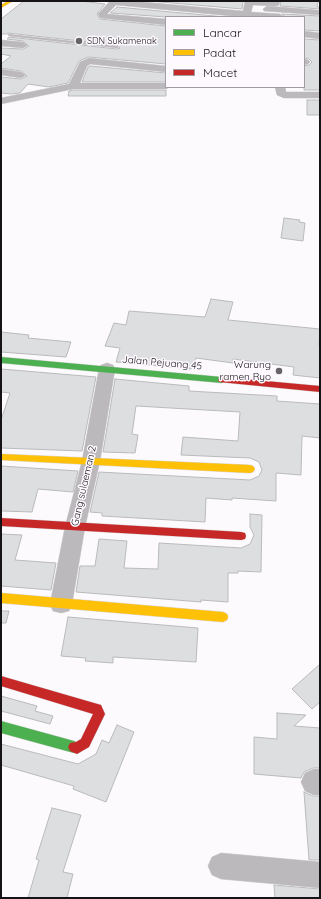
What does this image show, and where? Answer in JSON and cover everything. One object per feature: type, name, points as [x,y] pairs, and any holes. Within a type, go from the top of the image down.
[{"type":"street","points":[[1,7],[11,1]]},
{"type":"street","points":[[179,1],[272,16]]},
{"type":"street","points":[[247,13],[249,2],[276,3],[276,1]]},
{"type":"street","points":[[165,22],[103,16],[102,14],[115,2],[301,16]]},
{"type":"street","points":[[305,16],[319,17]]},
{"type":"street","points":[[305,19],[319,17]]},
{"type":"street","points":[[305,34],[320,36]]},
{"type":"street","points":[[1,42],[23,45]]},
{"type":"street","points":[[73,86],[83,64],[86,62],[120,75],[165,86]]},
{"type":"street","points":[[1,101],[120,75],[165,69]]},
{"type":"street","points":[[1,72],[21,75]]},
{"type":"street","points":[[280,88],[281,93],[284,95],[320,94]]},
{"type":"street","name":"Jalan Pejuang 45","points":[[1,360],[320,389]]},
{"type":"street","name":"Gang sulaeman 2","points":[[61,604],[75,527],[91,461],[107,369]]},
{"type":"street","points":[[1,457],[250,469]]},
{"type":"street","points":[[1,522],[241,536]]},
{"type":"street","points":[[1,598],[223,617]]},
{"type":"street","points":[[1,681],[96,709],[99,714],[85,743],[77,748],[1,727]]},
{"type":"street","points":[[221,866],[320,875]]},
{"type":"lane","points":[[9,35],[116,47]]},
{"type":"building","points":[[24,1],[81,1],[105,4],[97,14],[100,19],[165,26],[165,64],[88,57],[79,61],[68,83],[49,87],[28,84],[20,93],[1,93],[1,77],[21,79],[27,76],[21,71],[1,68],[1,64],[11,56],[1,54],[1,48],[23,49],[29,46],[23,41],[7,39],[9,37],[117,49],[120,48],[117,45],[7,33],[1,34],[1,19]]},
{"type":"building","points":[[149,1],[243,1],[242,9]]},
{"type":"building","points":[[281,1],[318,1],[317,7],[320,7],[320,9],[280,6]]},
{"type":"building","points":[[117,7],[215,16],[165,17],[110,13]]},
{"type":"building","points":[[282,14],[320,16],[320,31],[305,30],[305,16],[284,16]]},
{"type":"building","points":[[305,39],[320,40],[320,90],[304,90],[305,66],[309,65],[312,62],[309,59],[305,58]]},
{"type":"building","points":[[88,67],[165,73],[165,82],[82,82]]},
{"type":"building","points":[[166,90],[166,96],[68,96],[69,91]]},
{"type":"building","points":[[307,100],[320,100],[320,115],[307,115]]},
{"type":"building","points":[[284,218],[300,220],[299,222],[305,223],[303,241],[281,238]]},
{"type":"building","points":[[211,299],[233,302],[228,320],[320,329],[320,378],[293,375],[294,367],[233,359],[233,363],[196,358],[191,369],[116,362],[120,348],[105,346],[114,323],[126,325],[129,311],[205,317]]},
{"type":"building","points":[[1,332],[29,335],[28,338],[71,342],[66,357],[1,352]]},
{"type":"building","points":[[1,369],[96,377],[82,451],[1,448],[1,420],[10,393],[1,392]]},
{"type":"building","points":[[115,379],[189,386],[189,391],[277,396],[277,401],[320,404],[320,438],[302,436],[301,475],[276,473],[276,501],[206,498],[205,522],[102,516],[102,513],[90,512],[99,472],[250,480],[259,476],[262,470],[259,462],[250,458],[181,455],[183,437],[238,441],[240,412],[136,406],[132,434],[138,435],[135,453],[103,452]]},
{"type":"building","points":[[1,466],[78,471],[73,492],[38,489],[32,512],[1,511]]},
{"type":"building","points":[[250,514],[262,515],[261,572],[238,571],[238,573],[228,573],[228,602],[201,600],[201,602],[76,592],[80,566],[95,566],[99,539],[127,541],[124,568],[158,569],[159,543],[241,548],[250,544],[254,535],[250,527]]},
{"type":"building","points":[[1,534],[22,535],[15,560],[56,563],[51,590],[1,586]]},
{"type":"building","points":[[1,611],[9,611],[6,623],[1,623]]},
{"type":"building","points":[[68,617],[198,628],[196,662],[113,657],[113,663],[85,661],[86,658],[61,656]]},
{"type":"building","points":[[320,664],[320,702],[312,709],[292,689]]},
{"type":"building","points":[[1,696],[37,706],[35,711],[53,716],[50,724],[1,711]]},
{"type":"building","points":[[277,713],[306,715],[294,726],[320,728],[320,768],[313,768],[304,772],[301,778],[254,774],[254,737],[277,739]]},
{"type":"building","points":[[117,725],[134,732],[106,802],[73,789],[74,786],[1,765],[1,744],[78,764],[96,754],[102,740],[109,743]]},
{"type":"building","points":[[304,792],[313,796],[320,796],[320,860],[309,860]]},
{"type":"building","points":[[52,808],[81,815],[63,872],[73,874],[67,898],[28,898],[39,860],[36,859]]},
{"type":"building","points":[[274,885],[320,889],[320,898],[275,898]]},
{"type":"traffic: fast","points":[[1,360],[222,380]]},
{"type":"traffic: fast","points":[[1,727],[74,747]]},
{"type":"traffic: slow","points":[[1,7],[11,1]]},
{"type":"traffic: slow","points":[[1,457],[250,469]]},
{"type":"traffic: slow","points":[[1,598],[223,617]]},
{"type":"traffic: jam","points":[[222,380],[320,389]]},
{"type":"traffic: jam","points":[[1,522],[241,536]]},
{"type":"traffic: jam","points":[[1,681],[97,709],[99,714],[85,743],[77,748],[74,747]]},
{"type":"place","name":"SDN Sukamenak","points":[[79,41]]},
{"type":"place","name":"Warung ramen Ryo","points":[[279,371]]}]
